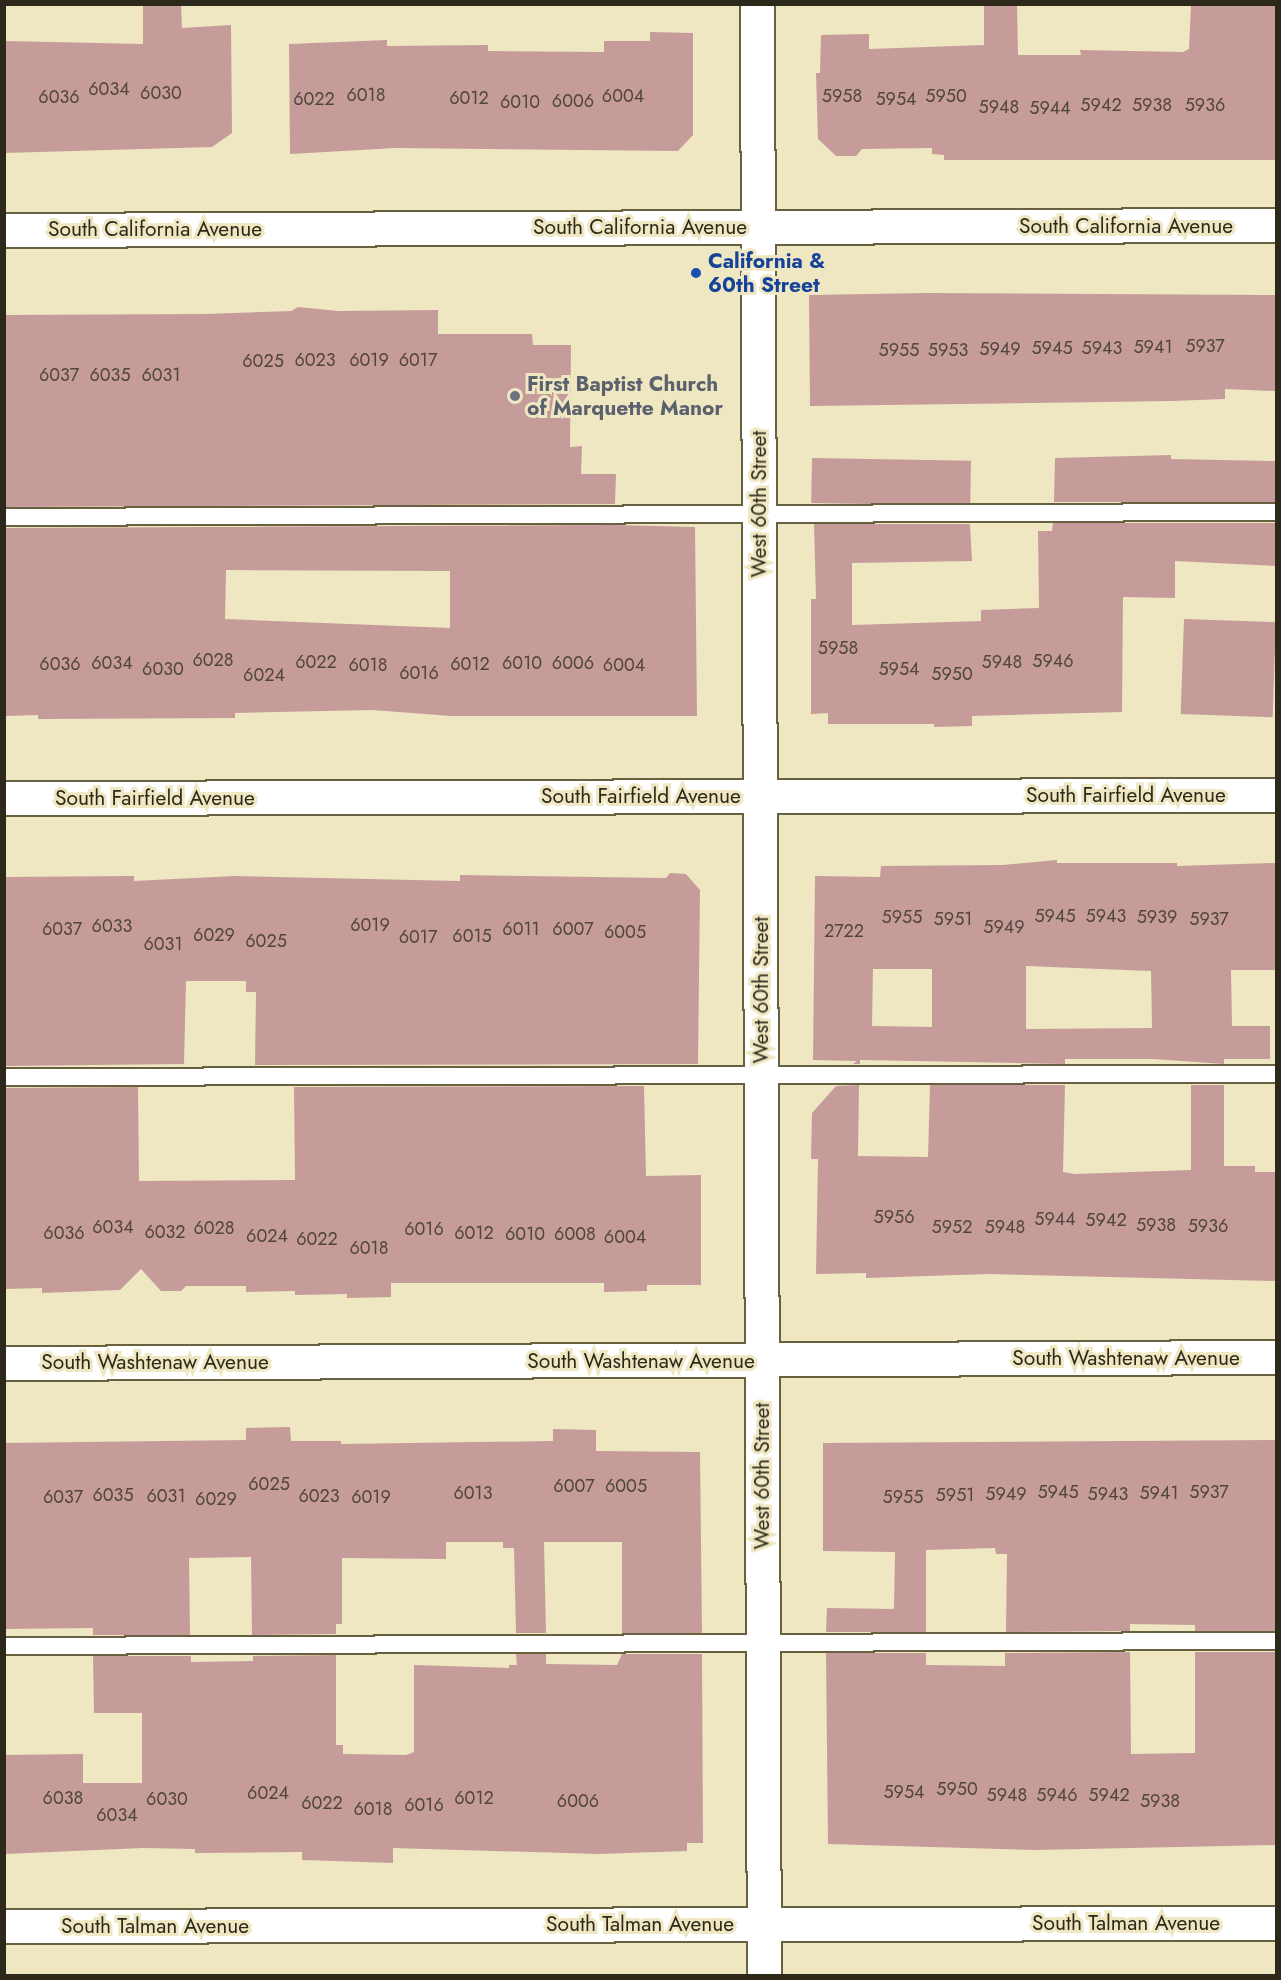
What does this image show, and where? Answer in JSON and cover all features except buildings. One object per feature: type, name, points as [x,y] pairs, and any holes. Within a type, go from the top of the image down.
[{"type":"street","name":"West 60th Street","points":[[757,4],[765,1976]]},
{"type":"street","name":"South California Avenue","points":[[4,230],[1276,225]]},
{"type":"street","name":"South Fairfield Avenue","points":[[4,798],[1276,795]]},
{"type":"street","name":"South Washtenaw Avenue","points":[[4,1363],[1276,1357]]},
{"type":"street","name":"South Talman Avenue","points":[[4,1926],[1276,1923]]},
{"type":"lane","points":[[4,518],[1276,512]]},
{"type":"lane","points":[[4,1077],[1276,1074]]},
{"type":"lane","points":[[4,1646],[1276,1641]]},
{"type":"place","name":"California & 60th Street","points":[[696,273]]},
{"type":"place","name":"First Baptist Church of Marquette Manor","points":[[515,396]]}]
